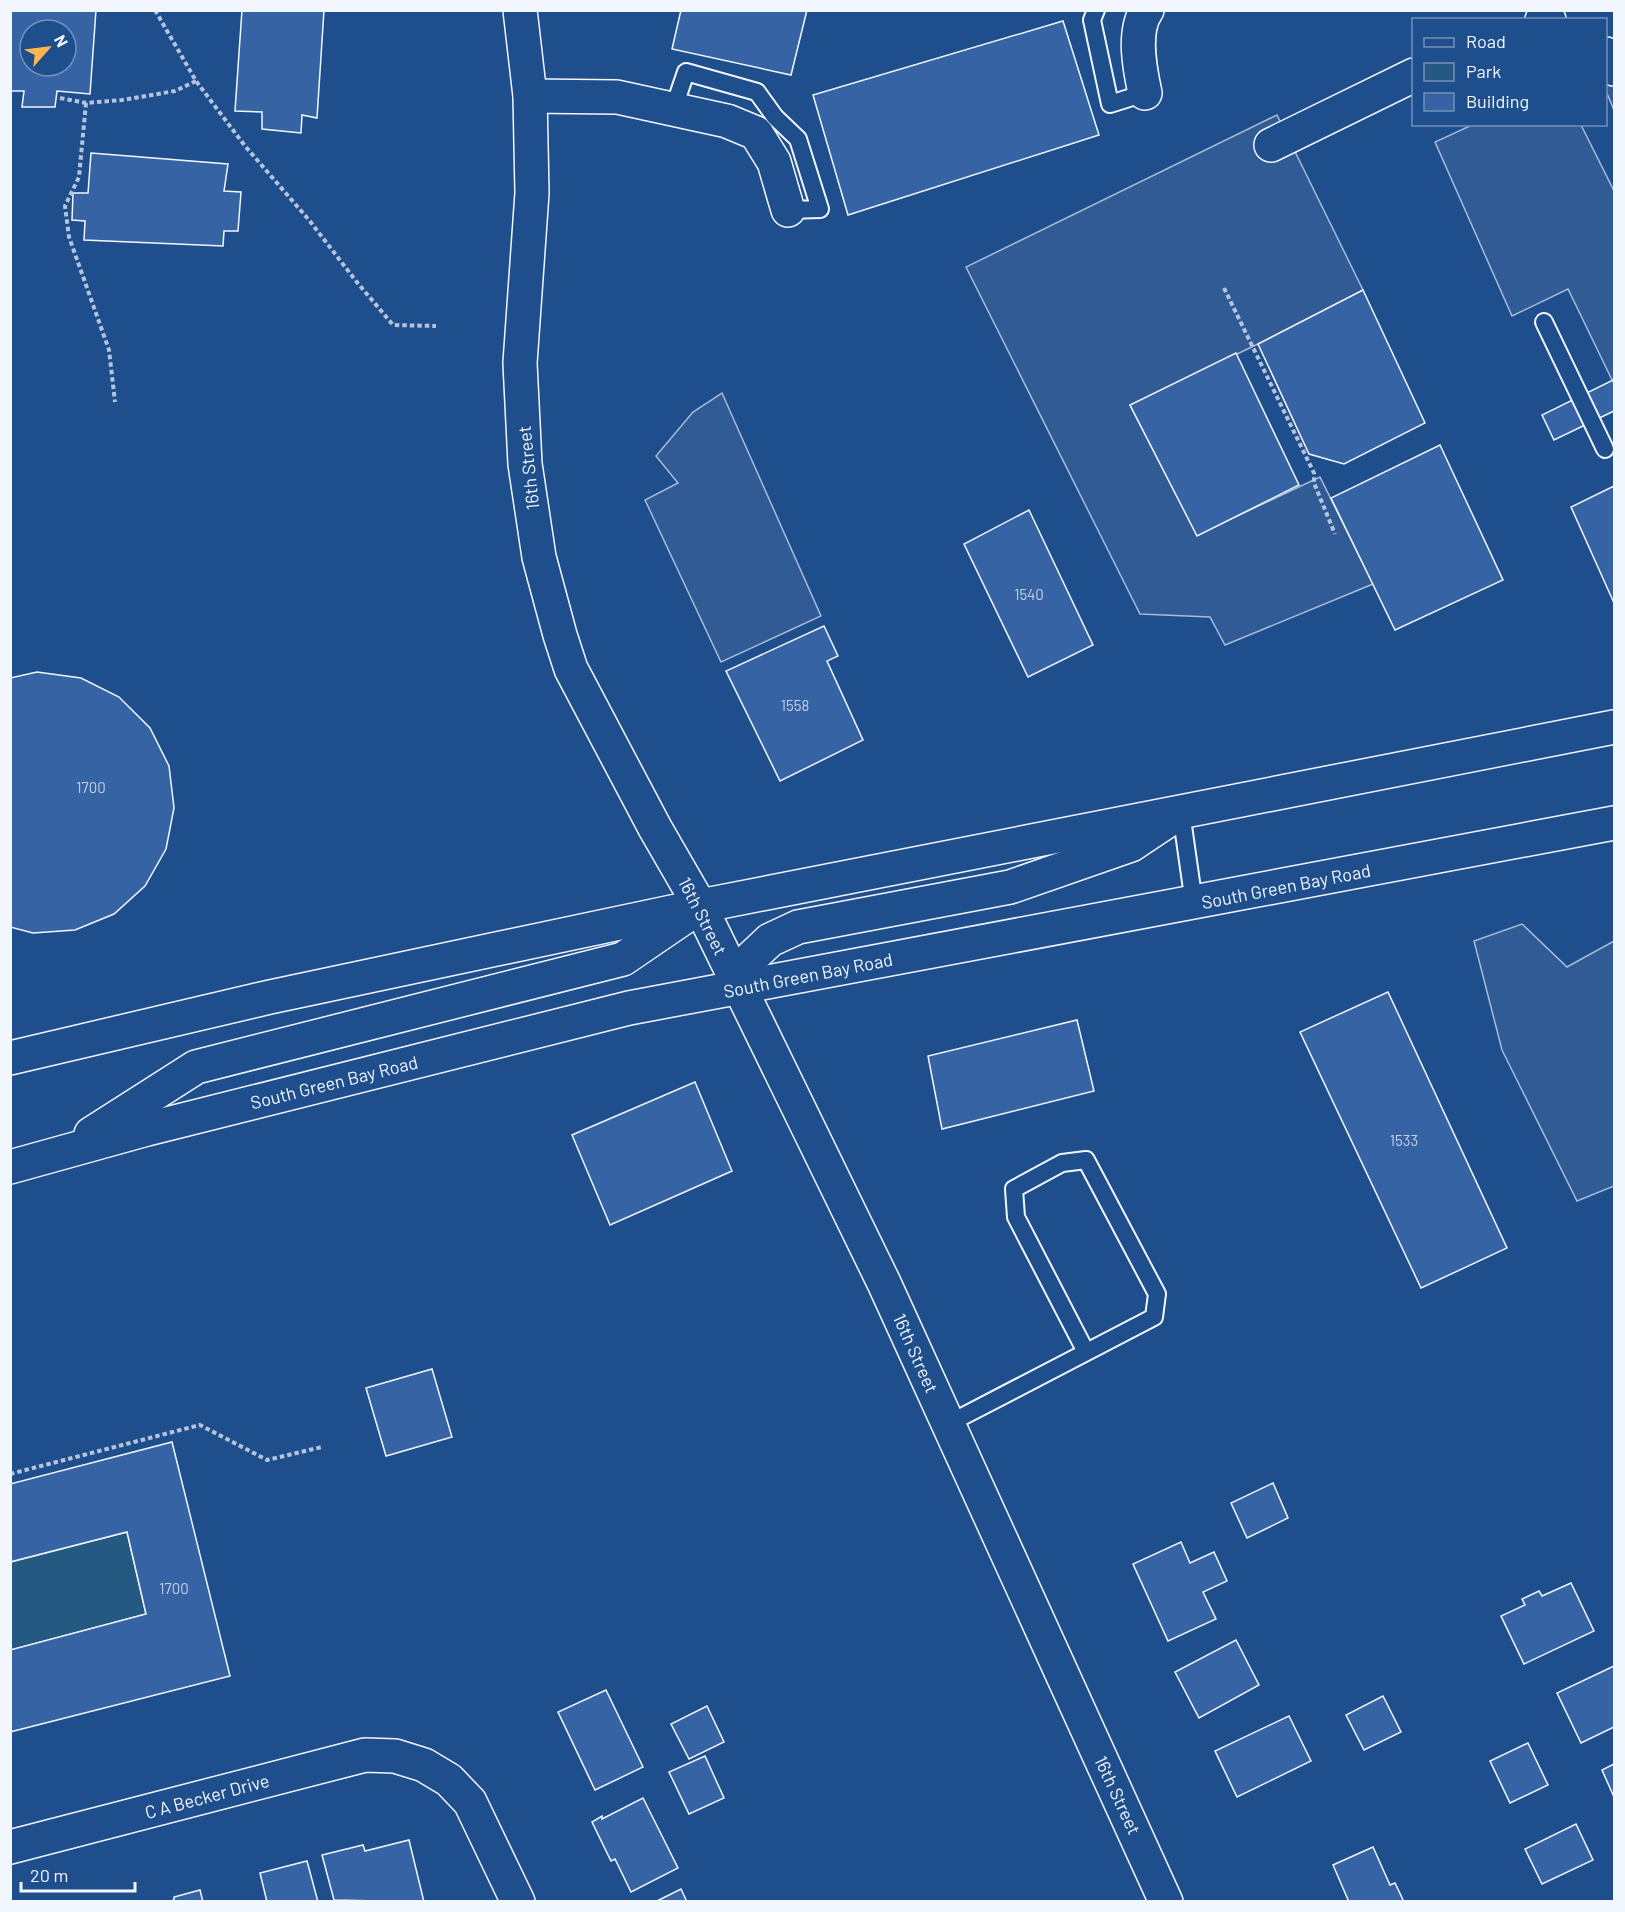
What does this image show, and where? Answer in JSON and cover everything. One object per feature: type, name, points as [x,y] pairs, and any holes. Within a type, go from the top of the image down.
[{"type":"main road","name":"16th Street","points":[[520,10],[530,96],[532,193],[520,363],[525,464],[539,557],[560,636],[572,669],[655,828],[700,906],[884,1283],[1166,1902]]},
{"type":"main road","points":[[1145,93],[1138,55],[1142,17],[1147,10]]},
{"type":"main road","points":[[1272,145],[1412,75]]},
{"type":"main road","points":[[530,96],[617,97],[727,121],[756,133],[774,162],[788,210]]},
{"type":"main road","points":[[10,1058],[270,997],[700,906],[1614,727]]},
{"type":"main road","points":[[740,988],[751,958],[770,940],[798,927],[1010,887],[1131,845],[1181,812]]},
{"type":"main road","name":"South Green Bay Road","points":[[10,1167],[147,1129],[629,1008],[1614,823]]},
{"type":"main road","points":[[61,1153],[196,1067],[623,959],[700,906]]},
{"type":"main road","name":"C A Becker Drive","points":[[10,1847],[365,1755],[395,1756],[424,1765],[449,1780],[470,1802],[518,1902]]},
{"type":"lane","points":[[1096,10],[1092,20],[1110,104],[1145,93]]},
{"type":"lane","points":[[1545,322],[1605,449]]},
{"type":"lane","points":[[1181,812],[1194,903]]},
{"type":"lane","points":[[948,1424],[1154,1317],[1157,1294],[1086,1160],[1062,1162],[1014,1190],[1016,1217],[1086,1352]]},
{"type":"path","points":[[155,10],[196,81],[246,146],[393,325],[436,326]]},
{"type":"path","points":[[60,98],[86,103],[176,91],[196,81]]},
{"type":"path","points":[[86,103],[79,177],[65,206],[69,237],[109,350],[115,402]]},
{"type":"path","points":[[1224,288],[1314,473],[1314,483],[1335,534]]},
{"type":"path","points":[[10,1474],[200,1425],[267,1460],[322,1447]]},
{"type":"green space","points":[[127,1532],[146,1614],[11,1650],[11,1562]]},
{"type":"shaded area","points":[[1614,46],[1614,110],[1607,93],[1607,50]]},
{"type":"shaded area","points":[[1277,115],[1363,290],[1258,344],[1130,405],[1197,535],[1320,477],[1373,584],[1225,645],[1210,617],[1140,614],[966,267]]},
{"type":"shaded area","points":[[1470,126],[1582,126],[1614,191],[1614,384],[1568,289],[1512,316],[1435,142]]},
{"type":"shaded area","points":[[722,393],[821,616],[721,662],[645,500],[678,483],[656,456],[693,412]]},
{"type":"shaded area","points":[[1522,924],[1567,967],[1614,941],[1614,1186],[1577,1201],[1502,1050],[1474,941]]},
{"type":"building","points":[[11,10],[96,10],[90,94],[57,91],[55,107],[22,107],[24,91],[10,91]]},
{"type":"building","points":[[242,10],[324,10],[317,118],[302,115],[301,133],[262,129],[262,112],[235,111]]},
{"type":"building","points":[[681,10],[807,10],[791,75],[672,49]]},
{"type":"building","points":[[1063,21],[1099,135],[848,215],[813,95]]},
{"type":"building","points":[[91,153],[228,164],[224,191],[241,192],[238,231],[224,231],[223,246],[84,240],[85,221],[72,220],[73,193],[88,193]]},
{"type":"building","points":[[1363,290],[1425,423],[1344,464],[1309,454],[1258,344]]},
{"type":"building","points":[[1236,353],[1299,485],[1197,536],[1130,405]]},
{"type":"building","points":[[1613,380],[1614,411],[1554,440],[1542,415]]},
{"type":"building","points":[[1440,445],[1503,580],[1395,630],[1331,498]]},
{"type":"building","points":[[1614,486],[1614,603],[1571,507]]},
{"type":"building","points":[[1029,510],[1093,645],[1028,677],[964,544]]},
{"type":"building","points":[[824,626],[838,656],[827,661],[863,740],[780,781],[726,671]]},
{"type":"building","points":[[37,672],[81,678],[119,697],[150,728],[169,766],[174,808],[166,849],[145,886],[114,914],[75,930],[33,933],[10,927],[10,678]]},
{"type":"building","points":[[1388,992],[1507,1248],[1421,1288],[1300,1032]]},
{"type":"building","points":[[1077,1020],[1094,1091],[942,1129],[928,1056]]},
{"type":"building","points":[[695,1082],[732,1171],[610,1225],[572,1135]]},
{"type":"building","points":[[432,1369],[452,1437],[386,1456],[366,1388]]},
{"type":"building","points":[[172,1442],[230,1676],[10,1732],[10,1650],[146,1614],[127,1532],[10,1562],[10,1484]]},
{"type":"building","points":[[1273,1483],[1288,1518],[1247,1538],[1231,1503]]},
{"type":"building","points":[[1181,1542],[1190,1563],[1214,1552],[1227,1581],[1203,1592],[1216,1619],[1168,1641],[1133,1564]]},
{"type":"building","points":[[1571,1583],[1594,1631],[1524,1664],[1501,1616],[1525,1605],[1522,1599],[1539,1591],[1542,1596]]},
{"type":"building","points":[[1236,1640],[1259,1685],[1199,1718],[1175,1672]]},
{"type":"building","points":[[1614,1666],[1614,1727],[1581,1743],[1557,1693]]},
{"type":"building","points":[[606,1690],[643,1767],[595,1790],[558,1712]]},
{"type":"building","points":[[1383,1696],[1401,1732],[1364,1750],[1346,1715]]},
{"type":"building","points":[[707,1706],[724,1742],[689,1759],[671,1724]]},
{"type":"building","points":[[1289,1716],[1311,1761],[1237,1797],[1215,1751]]},
{"type":"building","points":[[1528,1743],[1548,1785],[1510,1803],[1490,1761]]},
{"type":"building","points":[[705,1756],[724,1798],[689,1814],[669,1772]]},
{"type":"building","points":[[1614,1764],[1614,1797],[1602,1770]]},
{"type":"building","points":[[643,1798],[678,1868],[631,1892],[615,1859],[611,1861],[592,1822]]},
{"type":"building","points":[[1576,1824],[1593,1860],[1542,1884],[1525,1849]]},
{"type":"building","points":[[409,1840],[424,1902],[334,1900],[322,1855],[363,1845],[365,1851]]},
{"type":"building","points":[[1373,1847],[1390,1885],[1395,1883],[1404,1902],[1349,1902],[1333,1865]]},
{"type":"building","points":[[307,1861],[318,1902],[267,1902],[260,1873]]},
{"type":"building","points":[[681,1889],[687,1902],[655,1902]]},
{"type":"building","points":[[200,1890],[203,1902],[168,1902],[174,1900],[174,1897]]}]
